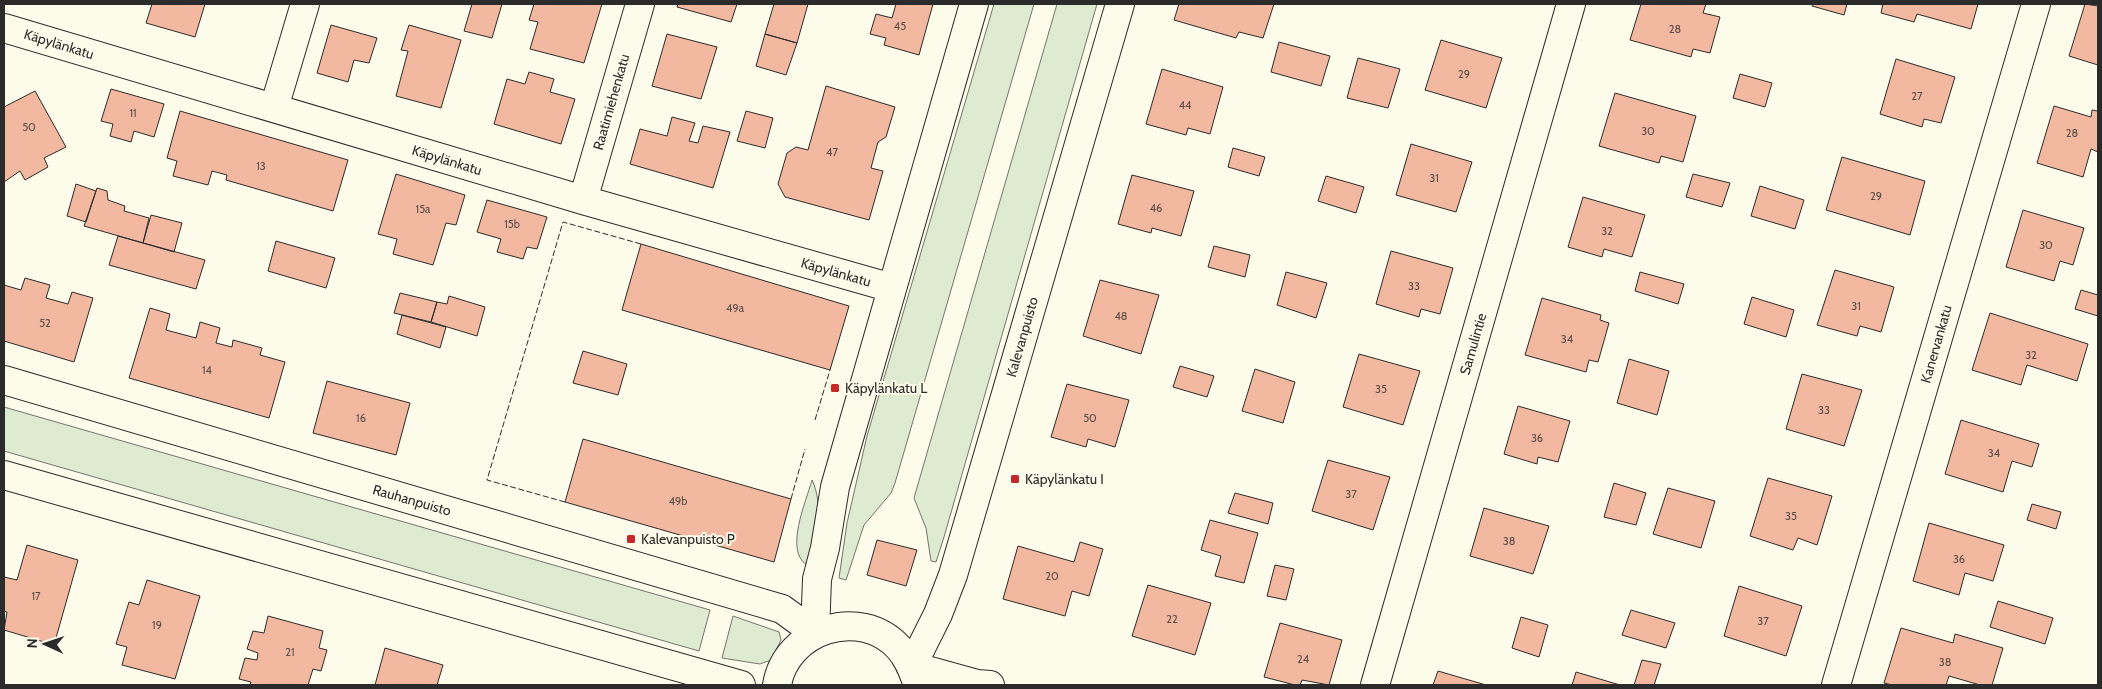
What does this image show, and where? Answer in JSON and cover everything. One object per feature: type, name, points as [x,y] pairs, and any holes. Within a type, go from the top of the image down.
[{"type":"street","points":[[274,108],[305,4]]},
{"type":"street","name":"Raatimiehenkatu","points":[[583,200],[640,4]]},
{"type":"street","points":[[815,633],[817,579],[825,548],[835,487],[974,4]]},
{"type":"street","name":"Kalevanpuisto","points":[[915,676],[953,575],[1120,4]]},
{"type":"street","name":"Samulintie","points":[[1375,685],[1571,4]]},
{"type":"street","name":"Kanervankatu","points":[[1836,685],[2036,4]]},
{"type":"street","name":"Käpylänkatu","points":[[4,28],[583,200],[892,288]]},
{"type":"street","name":"Rauhanpuisto","points":[[4,380],[782,609],[815,633]]},
{"type":"street","points":[[4,475],[741,685]]},
{"type":"street","points":[[777,685],[779,675],[788,657],[801,642],[815,633],[836,626],[859,626],[880,634],[898,647],[915,676],[990,685]]},
{"type":"green space","points":[[994,4],[1034,4],[895,483],[891,493],[864,525],[846,580],[839,578],[847,523],[867,436]]},
{"type":"green space","points":[[1057,4],[1097,4],[944,537],[936,562],[931,561],[926,528],[914,498]]},
{"type":"green space","points":[[4,407],[710,610],[699,651],[4,451]]},
{"type":"green space","points":[[812,480],[816,490],[818,512],[807,565],[800,558],[797,549],[797,538]]},
{"type":"green space","points":[[733,616],[779,632],[781,640],[771,660],[760,664],[722,658]]},
{"type":"building","points":[[152,4],[205,4],[195,37],[146,23]]},
{"type":"building","points":[[472,4],[502,4],[492,38],[464,31]]},
{"type":"building","points":[[534,4],[602,4],[584,63],[530,49],[538,22],[529,20]]},
{"type":"building","points":[[678,4],[737,4],[731,22],[677,7]]},
{"type":"building","points":[[774,4],[808,4],[797,43],[765,34]]},
{"type":"building","points":[[896,4],[933,4],[919,55],[884,45],[886,38],[870,34],[876,14],[892,18]]},
{"type":"building","points":[[1179,4],[1274,4],[1263,38],[1239,32],[1236,38],[1174,20]]},
{"type":"building","points":[[1641,4],[1706,4],[1703,13],[1720,17],[1710,53],[1693,49],[1691,57],[1630,40]]},
{"type":"building","points":[[1813,4],[1847,4],[1844,15],[1812,6]]},
{"type":"building","points":[[1883,4],[1978,4],[1971,29],[1917,14],[1914,22],[1881,13]]},
{"type":"building","points":[[2085,4],[2098,6],[2098,65],[2069,56]]},
{"type":"building","points":[[331,25],[377,38],[369,63],[354,60],[348,82],[317,73]]},
{"type":"building","points":[[409,25],[461,40],[441,108],[396,96],[408,51],[401,50]]},
{"type":"building","points":[[667,34],[717,47],[701,99],[652,86]]},
{"type":"building","points":[[765,34],[797,43],[786,75],[756,66]]},
{"type":"building","points":[[1441,40],[1502,58],[1486,108],[1425,90]]},
{"type":"building","points":[[1279,42],[1330,56],[1321,86],[1271,72]]},
{"type":"building","points":[[1358,58],[1400,69],[1388,108],[1347,98]]},
{"type":"building","points":[[1896,59],[1955,77],[1941,123],[1924,119],[1922,127],[1880,114]]},
{"type":"building","points":[[1162,69],[1223,87],[1210,134],[1188,128],[1186,135],[1146,124]]},
{"type":"building","points":[[529,72],[554,79],[550,92],[575,99],[561,144],[494,124],[507,79],[525,84]]},
{"type":"building","points":[[1740,74],[1772,83],[1765,107],[1733,98]]},
{"type":"building","points":[[826,86],[895,107],[886,137],[878,142],[871,168],[883,171],[869,220],[785,197],[778,184],[787,153],[796,147],[808,150]]},
{"type":"building","points":[[111,89],[164,104],[154,137],[134,131],[131,142],[110,136],[113,124],[101,121]]},
{"type":"building","points":[[35,91],[66,147],[44,158],[48,167],[25,180],[20,171],[4,182],[4,107]]},
{"type":"building","points":[[1615,93],[1696,116],[1683,162],[1661,156],[1659,163],[1599,146]]},
{"type":"building","points":[[2054,106],[2091,117],[2092,110],[2098,111],[2098,152],[2091,149],[2083,177],[2037,163]]},
{"type":"building","points":[[180,111],[348,160],[333,211],[226,180],[227,175],[212,171],[208,185],[173,176],[177,161],[167,158]]},
{"type":"building","points":[[746,111],[773,118],[765,148],[737,141]]},
{"type":"building","points":[[672,117],[695,123],[689,141],[698,143],[703,126],[730,132],[713,188],[630,164],[640,129],[667,136]]},
{"type":"building","points":[[1411,144],[1472,162],[1456,212],[1396,195]]},
{"type":"building","points":[[1233,148],[1265,157],[1259,176],[1228,167]]},
{"type":"building","points":[[1842,157],[1925,181],[1910,235],[1826,210]]},
{"type":"building","points":[[396,174],[465,195],[456,225],[446,223],[433,265],[393,254],[397,239],[378,234]]},
{"type":"building","points":[[1693,174],[1730,183],[1722,207],[1686,197]]},
{"type":"building","points":[[1132,175],[1194,191],[1181,236],[1152,228],[1151,233],[1118,224]]},
{"type":"building","points":[[1326,176],[1364,187],[1356,213],[1318,201]]},
{"type":"building","points":[[76,184],[96,191],[86,222],[67,216]]},
{"type":"building","points":[[1760,186],[1804,200],[1795,229],[1751,216]]},
{"type":"building","points":[[97,188],[107,191],[108,200],[125,206],[124,211],[149,218],[143,243],[84,226]]},
{"type":"building","points":[[1583,197],[1645,215],[1632,257],[1604,249],[1602,257],[1568,247]]},
{"type":"building","points":[[487,200],[547,217],[537,249],[527,247],[523,259],[497,252],[501,239],[477,232]]},
{"type":"building","points":[[2023,210],[2084,228],[2073,265],[2060,261],[2054,281],[2006,267]]},
{"type":"building","points":[[151,215],[182,223],[174,252],[143,243]]},
{"type":"building","points":[[118,236],[205,260],[196,289],[109,265]]},
{"type":"building","points":[[276,241],[335,258],[326,288],[268,271]]},
{"type":"building","points":[[641,244],[849,306],[830,370],[622,310]]},
{"type":"building","points":[[1214,246],[1250,255],[1245,277],[1208,267]]},
{"type":"building","points":[[1391,251],[1453,268],[1440,314],[1421,309],[1419,317],[1376,304]]},
{"type":"building","points":[[1835,270],[1894,287],[1881,332],[1860,326],[1857,336],[1817,325]]},
{"type":"building","points":[[1286,272],[1327,283],[1316,318],[1277,305]]},
{"type":"building","points":[[1640,272],[1684,284],[1678,304],[1635,291]]},
{"type":"building","points":[[25,278],[50,285],[46,298],[68,304],[72,292],[93,298],[74,362],[4,341],[4,285],[21,290]]},
{"type":"building","points":[[1100,280],[1159,295],[1141,354],[1083,336]]},
{"type":"building","points":[[2081,290],[2098,295],[2098,316],[2075,309]]},
{"type":"building","points":[[400,293],[437,302],[431,322],[394,313]]},
{"type":"building","points":[[449,296],[485,307],[477,336],[431,322],[437,302],[447,304]]},
{"type":"building","points":[[1752,297],[1794,310],[1786,337],[1744,324]]},
{"type":"building","points":[[1542,298],[1601,315],[1600,320],[1609,323],[1598,362],[1589,360],[1586,372],[1525,355]]},
{"type":"building","points":[[150,308],[170,314],[166,330],[196,338],[200,322],[220,328],[216,343],[232,347],[233,340],[262,348],[260,355],[285,362],[269,418],[129,378]]},
{"type":"building","points":[[1990,313],[2088,344],[2077,381],[2027,365],[2021,385],[1972,370]]},
{"type":"building","points":[[402,315],[446,327],[440,348],[397,334]]},
{"type":"building","points":[[583,351],[627,364],[618,395],[573,383]]},
{"type":"building","points":[[1359,354],[1420,371],[1403,425],[1343,407]]},
{"type":"building","points":[[1629,359],[1669,371],[1657,415],[1617,403]]},
{"type":"building","points":[[1180,366],[1214,376],[1207,397],[1173,387]]},
{"type":"building","points":[[1255,369],[1295,382],[1283,423],[1242,411]]},
{"type":"building","points":[[1802,374],[1862,390],[1844,446],[1786,429]]},
{"type":"building","points":[[327,381],[410,403],[396,455],[313,433]]},
{"type":"building","points":[[1067,384],[1129,400],[1115,447],[1088,439],[1086,447],[1051,437]]},
{"type":"building","points":[[1518,406],[1570,421],[1558,462],[1538,457],[1537,464],[1504,454]]},
{"type":"building","points":[[1961,420],[2039,444],[2032,467],[2012,461],[2003,492],[1945,474]]},
{"type":"building","points":[[583,439],[791,499],[774,562],[565,502]]},
{"type":"building","points":[[1328,460],[1390,477],[1373,530],[1312,511]]},
{"type":"building","points":[[1768,478],[1832,496],[1817,545],[1798,538],[1793,550],[1750,536]]},
{"type":"building","points":[[1614,483],[1646,493],[1636,525],[1604,517]]},
{"type":"building","points":[[1668,488],[1715,501],[1701,548],[1653,534]]},
{"type":"building","points":[[1235,493],[1273,503],[1268,524],[1228,513]]},
{"type":"building","points":[[2032,504],[2061,512],[2056,529],[2027,520]]},
{"type":"building","points":[[1484,508],[1549,526],[1533,574],[1470,556]]},
{"type":"building","points":[[1210,520],[1258,533],[1244,583],[1215,576],[1221,556],[1201,550]]},
{"type":"building","points":[[1929,523],[2004,545],[1993,581],[1965,573],[1959,595],[1913,581]]},
{"type":"building","points":[[877,540],[917,550],[906,586],[867,575]]},
{"type":"building","points":[[1080,542],[1103,549],[1089,596],[1072,591],[1065,616],[1003,599],[1018,546],[1074,562]]},
{"type":"building","points":[[27,545],[78,560],[54,645],[4,630],[7,612],[4,611],[4,577],[17,580]]},
{"type":"building","points":[[1275,565],[1294,569],[1286,600],[1267,596]]},
{"type":"building","points":[[147,580],[200,596],[175,679],[122,665],[127,647],[116,644],[129,602],[139,605]]},
{"type":"building","points":[[1148,585],[1211,603],[1195,655],[1132,636]]},
{"type":"building","points":[[1739,586],[1802,606],[1786,656],[1724,636]]},
{"type":"building","points":[[1998,601],[2053,618],[2045,644],[1990,627]]},
{"type":"building","points":[[1631,610],[1675,623],[1666,648],[1622,635]]},
{"type":"building","points":[[268,616],[323,631],[319,648],[327,650],[321,671],[313,669],[308,685],[250,685],[251,682],[239,679],[245,658],[257,660],[258,653],[247,649],[253,631],[264,633]]},
{"type":"building","points":[[1521,617],[1548,625],[1539,657],[1512,648]]},
{"type":"building","points":[[1280,623],[1342,640],[1329,685],[1302,680],[1300,685],[1295,685],[1264,677]]},
{"type":"building","points":[[1901,628],[1953,643],[1955,634],[2003,648],[1992,685],[1980,685],[1949,676],[1946,685],[1892,685],[1884,683]]},
{"type":"building","points":[[385,648],[443,665],[437,685],[375,685]]},
{"type":"building","points":[[1642,660],[1661,664],[1654,685],[1634,685]]},
{"type":"building","points":[[1438,671],[1486,685],[1433,685]]},
{"type":"building","points":[[1576,672],[1620,685],[1572,685]]},
{"type":"fence","points":[[565,502],[487,480],[563,222],[641,244]]},
{"type":"fence","points":[[815,420],[830,370]]},
{"type":"fence","points":[[791,499],[805,449]]},
{"type":"place","name":"Käpylänkatu L","points":[[835,388]]},
{"type":"place","name":"Käpylänkatu I","points":[[1015,479]]},
{"type":"place","name":"Kalevanpuisto P","points":[[631,539]]}]
